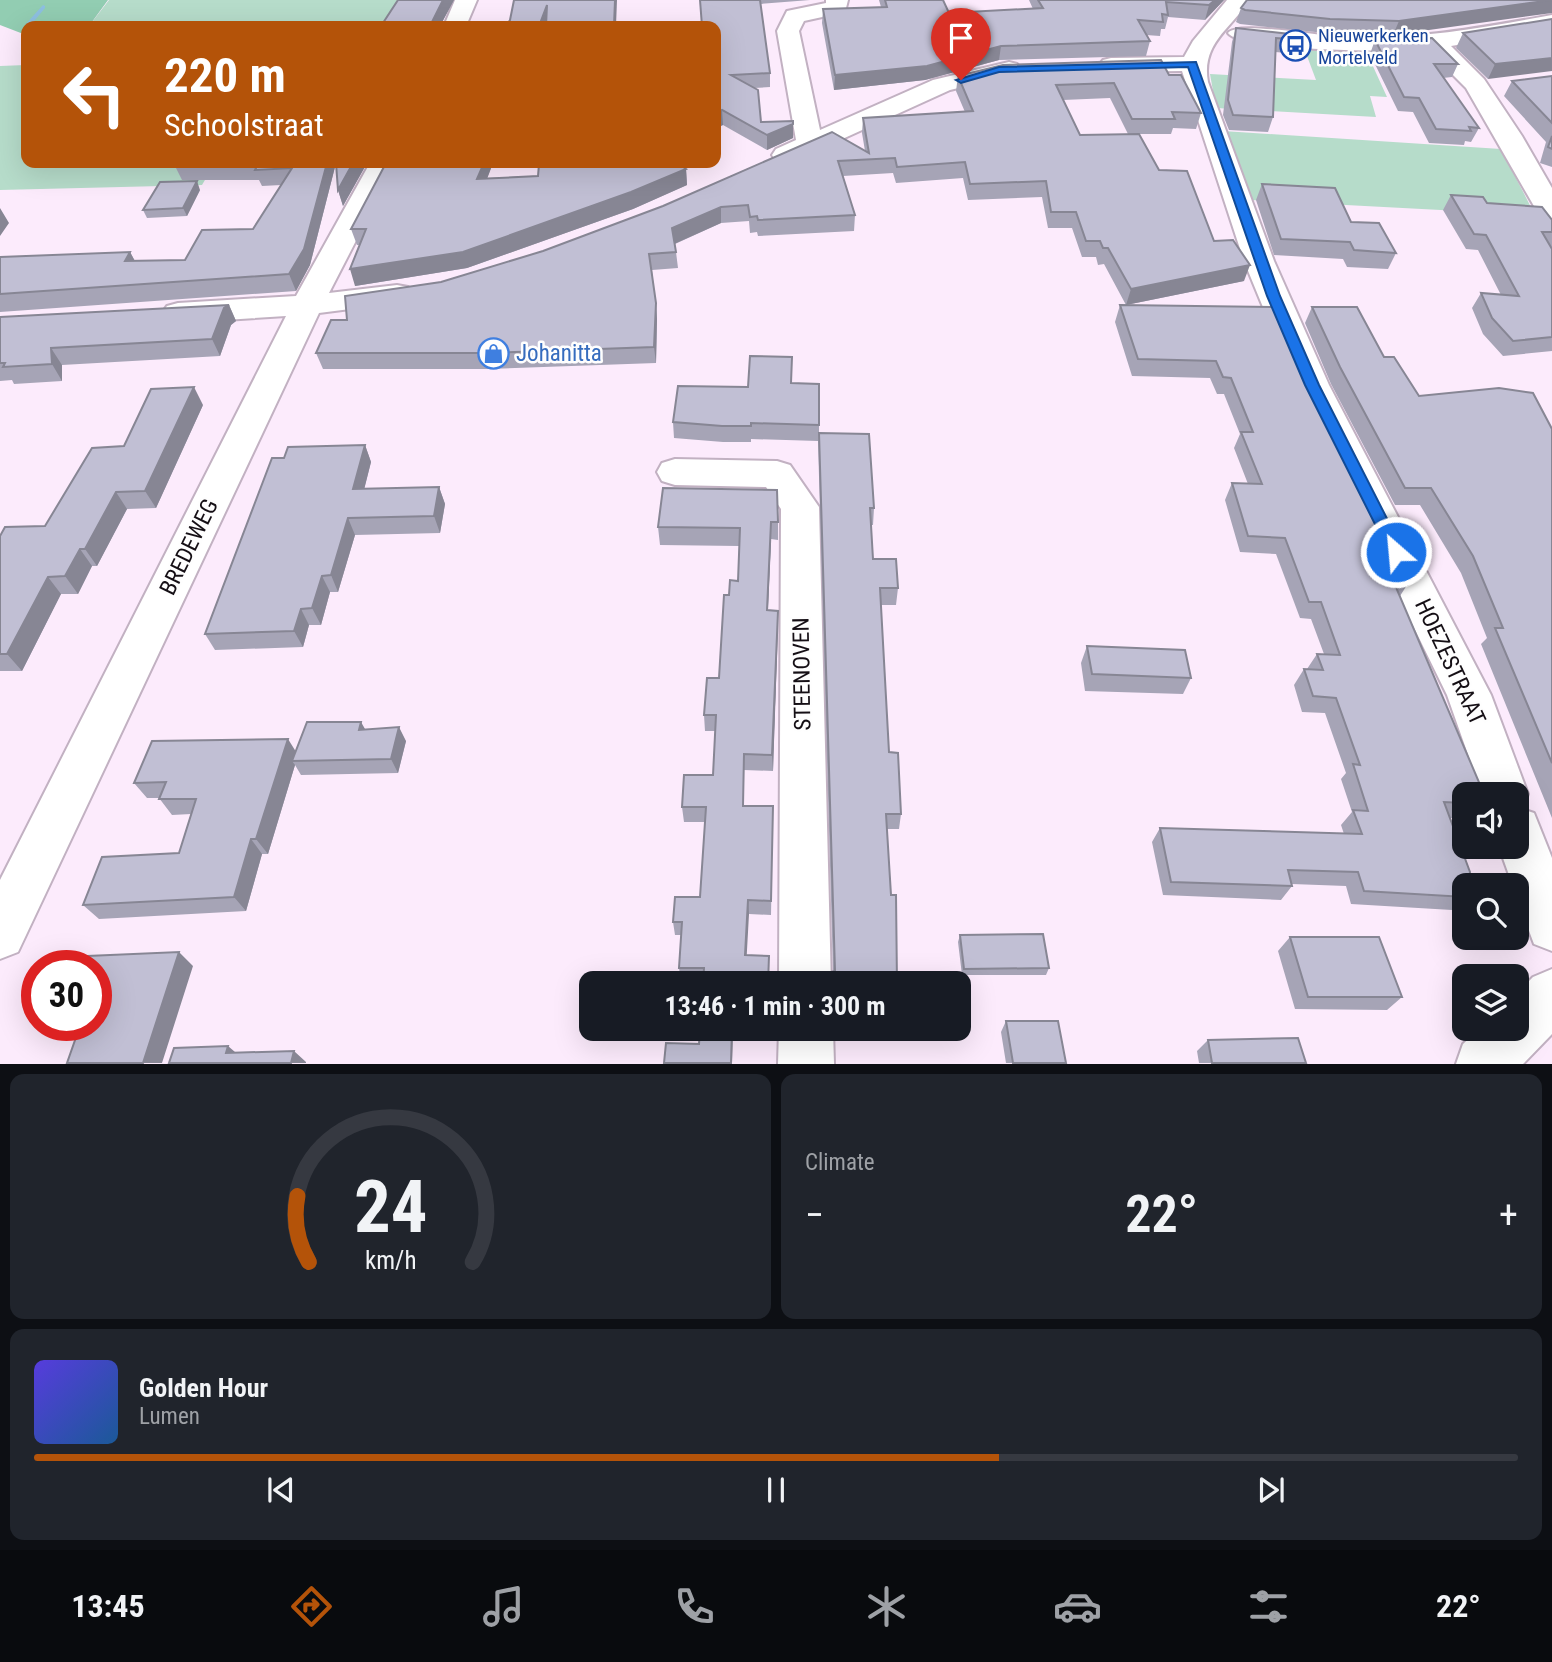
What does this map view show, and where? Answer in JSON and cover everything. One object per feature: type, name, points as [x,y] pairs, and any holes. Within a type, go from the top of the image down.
[{"type":"street","points":[[457,21],[466,0]]},
{"type":"street","points":[[810,144],[788,31],[795,16],[837,7],[837,0]]},
{"type":"street","points":[[1090,65],[1193,64],[1212,30],[1239,0]]},
{"type":"street","points":[[1212,30],[1341,44],[1433,42],[1552,22]]},
{"type":"street","points":[[1433,42],[1491,88],[1509,136],[1552,213]]},
{"type":"street","name":"HOEZESTRAAT","points":[[1193,64],[1259,261],[1301,360],[1469,695],[1501,782]]},
{"type":"street","points":[[759,166],[942,85],[999,69],[1038,67]]},
{"type":"street","name":"BREDEWEG","points":[[0,934],[307,305],[380,168]]},
{"type":"street","points":[[143,315],[307,305],[423,289]]},
{"type":"street","name":"STEENOVEN","points":[[675,472],[777,474],[800,507],[805,971]]},
{"type":"street","points":[[1528,859],[1552,926]]},
{"type":"street","points":[[1483,1063],[1552,996]]},
{"type":"street","points":[[806,1041],[806,1063]]},
{"type":"green space","points":[[0,0],[108,0],[93,21],[21,21],[21,33],[0,25]]},
{"type":"green space","points":[[109,0],[403,0],[394,21],[93,21]]},
{"type":"green space","points":[[1304,48],[1366,51],[1387,97],[1370,96],[1376,117],[1216,108],[1210,74],[1316,80]]},
{"type":"green space","points":[[21,65],[21,168],[212,168],[202,185],[0,190],[0,66]]},
{"type":"green space","points":[[1223,131],[1501,149],[1535,215],[1251,200]]},
{"type":"building","points":[[398,0],[443,0],[432,21],[384,21]]},
{"type":"building","points":[[514,0],[615,0],[614,21],[546,21],[547,5],[541,21],[510,20]]},
{"type":"building","points":[[700,0],[760,0],[770,73],[731,75],[758,90],[761,122],[793,121],[793,124],[767,135],[721,110],[721,21],[702,21]]},
{"type":"building","points":[[885,0],[943,0],[949,13],[1043,8],[1038,0],[1215,0],[1209,5],[1166,2],[1168,15],[1162,14],[1163,22],[1138,20],[1150,41],[1001,46],[927,66],[835,75],[823,9],[887,7]]},
{"type":"building","points":[[1247,0],[1552,0],[1399,21],[1330,19],[1245,10],[1241,8]]},
{"type":"building","points":[[1552,19],[1552,58],[1495,64],[1463,33]]},
{"type":"building","points":[[1236,28],[1290,34],[1292,39],[1276,38],[1273,117],[1233,115],[1228,100]]},
{"type":"building","points":[[1432,38],[1458,64],[1434,64],[1479,128],[1469,127],[1471,131],[1436,129],[1419,98],[1404,97],[1375,40]]},
{"type":"building","points":[[1161,60],[1169,75],[1181,75],[1201,113],[1172,112],[1175,119],[1132,119],[1114,83],[1056,85],[1080,135],[1139,134],[1159,170],[1187,171],[1214,241],[1233,240],[1250,265],[1131,289],[1108,248],[1103,248],[1100,241],[1086,241],[1076,212],[1051,212],[1046,181],[970,184],[965,162],[897,167],[895,158],[838,161],[855,215],[758,220],[757,216],[750,217],[748,205],[721,207],[672,228],[676,252],[649,254],[656,303],[654,347],[485,353],[316,353],[331,320],[347,320],[345,296],[441,282],[543,251],[663,206],[832,132],[869,153],[863,118],[973,111],[958,76],[1003,65]]},
{"type":"building","points":[[1552,76],[1552,123],[1512,81]]},
{"type":"building","points":[[256,168],[292,168],[255,170]]},
{"type":"building","points":[[292,168],[326,168],[304,249],[289,274],[0,294],[0,257],[130,252],[125,261],[185,260],[202,230],[253,229]]},
{"type":"building","points":[[336,168],[350,168],[338,190]]},
{"type":"building","points":[[383,168],[482,168],[477,179],[538,176],[539,168],[686,169],[631,192],[463,252],[350,269],[366,229],[351,229]]},
{"type":"building","points":[[197,181],[183,208],[143,210],[160,182]]},
{"type":"building","points":[[1262,184],[1335,188],[1351,222],[1379,223],[1396,253],[1354,250],[1350,242],[1281,239]]},
{"type":"building","points":[[1451,195],[1483,197],[1487,203],[1542,207],[1552,220],[1552,232],[1542,232],[1552,249],[1552,337],[1513,341],[1492,318],[1481,293],[1519,296],[1486,235],[1474,234]]},
{"type":"building","points":[[229,305],[224,308],[212,339],[51,348],[52,364],[3,367],[5,363],[0,363],[0,317]]},
{"type":"building","points":[[1120,305],[1274,307],[1300,369],[1407,585],[1395,585],[1479,782],[1452,782],[1452,802],[1444,802],[1452,824],[1452,859],[1465,859],[1470,872],[1452,873],[1452,896],[1364,891],[1358,872],[1288,870],[1292,886],[1171,882],[1160,828],[1362,834],[1353,810],[1368,811],[1353,764],[1360,765],[1336,698],[1313,696],[1304,669],[1323,670],[1317,654],[1340,655],[1321,602],[1309,602],[1285,538],[1248,536],[1232,483],[1262,484],[1241,432],[1253,432],[1231,378],[1223,377],[1216,361],[1138,359]]},
{"type":"building","points":[[1312,307],[1357,307],[1384,357],[1394,357],[1419,396],[1499,388],[1533,393],[1552,429],[1552,763],[1495,628],[1503,628],[1473,556],[1431,488],[1405,488],[1340,367]]},
{"type":"building","points":[[750,356],[792,357],[791,383],[819,384],[819,425],[751,423],[751,426],[722,426],[673,422],[678,386],[748,387]]},
{"type":"building","points":[[194,387],[145,491],[116,492],[85,549],[80,549],[65,576],[48,577],[7,654],[0,654],[0,536],[5,527],[45,526],[92,448],[124,446],[151,389]]},
{"type":"building","points":[[819,433],[869,434],[874,508],[870,508],[873,559],[896,559],[898,588],[880,588],[889,752],[898,753],[901,814],[886,814],[891,895],[896,895],[897,971],[835,971]]},
{"type":"building","points":[[365,445],[353,489],[439,487],[434,516],[348,518],[331,575],[322,576],[312,608],[301,609],[294,631],[205,634],[272,458],[284,458],[288,447]]},
{"type":"building","points":[[663,488],[777,490],[778,522],[771,522],[767,610],[778,611],[772,755],[744,754],[743,806],[773,806],[771,901],[748,900],[745,955],[769,956],[768,971],[704,971],[704,968],[679,968],[682,922],[673,922],[675,897],[700,897],[706,807],[682,807],[684,775],[713,775],[716,715],[704,715],[707,678],[719,678],[724,595],[729,595],[730,580],[738,581],[740,528],[658,527]]},
{"type":"building","points":[[1087,646],[1185,650],[1191,678],[1092,674]]},
{"type":"building","points":[[307,722],[361,722],[359,730],[399,727],[391,759],[292,761]]},
{"type":"building","points":[[288,739],[256,839],[251,839],[234,897],[83,905],[102,857],[179,853],[196,799],[159,799],[166,782],[134,783],[152,741]]},
{"type":"building","points":[[1043,934],[1049,968],[964,969],[960,935]]},
{"type":"building","points":[[1290,937],[1379,937],[1402,997],[1308,997]]},
{"type":"building","points":[[179,952],[143,1063],[67,1063],[75,1041],[112,1041],[112,955]]},
{"type":"building","points":[[1006,1021],[1058,1021],[1066,1063],[1013,1063]]},
{"type":"building","points":[[1298,1038],[1306,1063],[1212,1063],[1208,1040]]},
{"type":"building","points":[[699,1041],[732,1041],[731,1063],[664,1063],[666,1043],[699,1044]]},
{"type":"building","points":[[228,1046],[226,1053],[294,1051],[291,1063],[169,1063],[174,1048]]},
{"type":"waterway","points":[[31,21],[43,7]]},
{"type":"place","name":"Nieuwerkerken Mortelveld","points":[[1295,46]]},
{"type":"place","name":"Johanitta","points":[[493,353]]},
{"type":"route","points":[[961,80],[999,69],[1193,64],[1196,82],[1259,261],[1312,385],[1396,552]]}]
